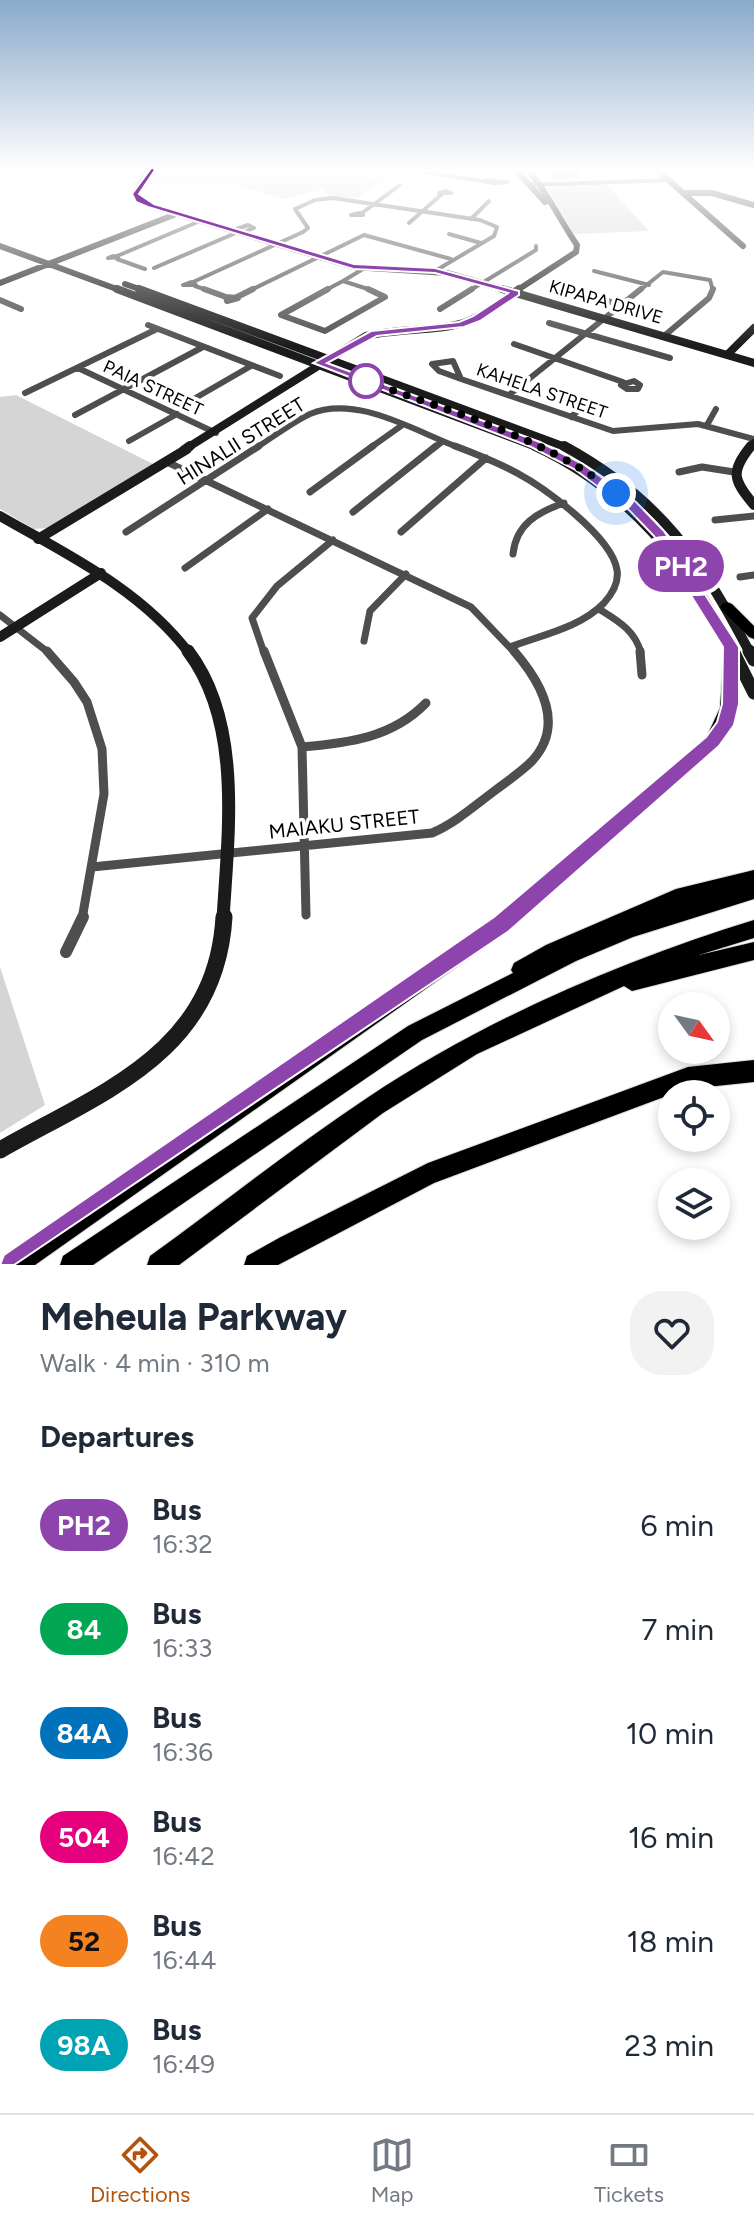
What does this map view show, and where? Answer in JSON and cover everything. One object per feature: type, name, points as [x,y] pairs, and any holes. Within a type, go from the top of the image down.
[{"type":"highway","points":[[727,607],[754,634]]},
{"type":"highway","points":[[14,1265],[502,924],[712,742],[725,725],[730,704],[731,647]]},
{"type":"highway","points":[[72,1265],[415,1033],[553,951],[682,895],[754,878]]},
{"type":"highway","points":[[415,1033],[569,955],[631,929],[754,891]]},
{"type":"highway","points":[[159,1265],[375,1105],[470,1047],[585,992],[699,946],[754,929]]},
{"type":"highway","points":[[585,992],[754,951]]},
{"type":"highway","points":[[256,1265],[428,1174],[688,1078],[754,1071]]},
{"type":"street","points":[[0,283],[138,229]]},
{"type":"street","points":[[181,229],[117,257],[145,269],[154,268],[237,232]]},
{"type":"street","name":"KIPAPA DRIVE","points":[[227,229],[363,269],[435,271],[483,283],[754,363]]},
{"type":"street","points":[[306,229],[194,284],[232,301],[364,235],[451,259]]},
{"type":"street","points":[[435,271],[497,233],[497,229]]},
{"type":"street","points":[[38,539],[327,362],[377,338],[412,329],[460,325],[476,319],[577,249],[565,229]]},
{"type":"street","points":[[725,229],[751,254]]},
{"type":"street","points":[[449,234],[481,243]]},
{"type":"street","points":[[0,239],[327,362],[535,445],[601,481],[660,534],[731,647],[754,693]]},
{"type":"street","points":[[0,246],[554,441],[603,467],[642,495],[698,557],[754,660]]},
{"type":"street","points":[[440,309],[536,250],[536,246]]},
{"type":"street","points":[[343,281],[385,297],[325,331],[281,315],[363,269]]},
{"type":"street","points":[[594,271],[649,285]]},
{"type":"street","points":[[509,395],[663,272],[701,277],[712,282],[713,291],[709,298],[664,336]]},
{"type":"street","points":[[569,291],[622,305]]},
{"type":"street","points":[[0,300],[21,309]]},
{"type":"street","points":[[549,323],[670,358]]},
{"type":"street","points":[[148,325],[280,376]]},
{"type":"street","points":[[728,354],[754,328]]},
{"type":"street","points":[[25,393],[157,329]]},
{"type":"street","points":[[743,339],[754,343]]},
{"type":"street","points":[[514,344],[623,382]]},
{"type":"street","points":[[75,415],[203,347]]},
{"type":"street","name":"KAHELA STREET","points":[[461,379],[453,361],[432,364],[439,371],[461,379],[622,432],[691,423],[707,425],[754,441]]},
{"type":"street","points":[[185,404],[251,366]]},
{"type":"street","name":"PAIA STREET","points":[[78,368],[214,432]]},
{"type":"street","points":[[571,417],[586,403]]},
{"type":"street","name":"HINALII STREET","points":[[126,532],[299,420],[321,410],[353,409],[486,458],[534,481],[564,503],[615,559],[618,575],[616,587],[599,609]]},
{"type":"street","points":[[707,425],[716,409]]},
{"type":"street","points":[[129,441],[177,414]]},
{"type":"street","points":[[310,492],[401,426]]},
{"type":"street","points":[[754,441],[735,466],[734,472],[735,481],[754,505]]},
{"type":"street","points":[[353,512],[442,442]]},
{"type":"street","points":[[401,532],[486,458]]},
{"type":"street","name":"MAIAKU STREET","points":[[92,867],[432,833],[451,825],[533,760],[547,734],[549,706],[538,681],[471,607],[167,462]]},
{"type":"street","points":[[679,472],[702,467],[734,472]]},
{"type":"street","points":[[513,554],[513,541],[529,519],[564,503]]},
{"type":"street","points":[[185,568],[268,509]]},
{"type":"street","points":[[0,516],[101,573],[157,612],[196,662],[219,715],[229,798],[224,935],[220,958],[205,998],[168,1047],[122,1081],[0,1150]]},
{"type":"street","points":[[715,520],[754,516]]},
{"type":"street","points":[[306,915],[302,747],[295,722],[262,650],[252,618],[277,586],[333,540]]},
{"type":"street","points":[[0,637],[101,573]]},
{"type":"street","points":[[364,641],[362,626],[366,614],[406,574]]},
{"type":"street","points":[[740,577],[754,575]]},
{"type":"street","points":[[510,647],[569,625],[599,609],[635,636],[642,652],[642,675]]},
{"type":"street","points":[[0,615],[70,672],[93,719],[102,748],[105,779],[82,930],[66,952]]},
{"type":"street","points":[[302,747],[353,742],[384,733],[414,718],[426,703]]},
{"type":"shaded area","points":[[571,229],[649,231],[574,234]]},
{"type":"shaded area","points":[[16,395],[153,464],[48,528],[34,529],[0,509],[0,397]]},
{"type":"shaded area","points":[[0,967],[45,1105],[0,1133]]},
{"type":"bus line","name":"PH2","points":[[14,1265],[502,924],[712,742],[725,725],[730,704],[731,647],[660,534],[631,505],[579,466],[535,445],[318,363],[375,333],[460,325],[476,319],[516,293],[435,271],[384,271],[353,267],[227,229]]},
{"type":"route","points":[[366,381],[535,445],[579,466],[616,493]]}]
